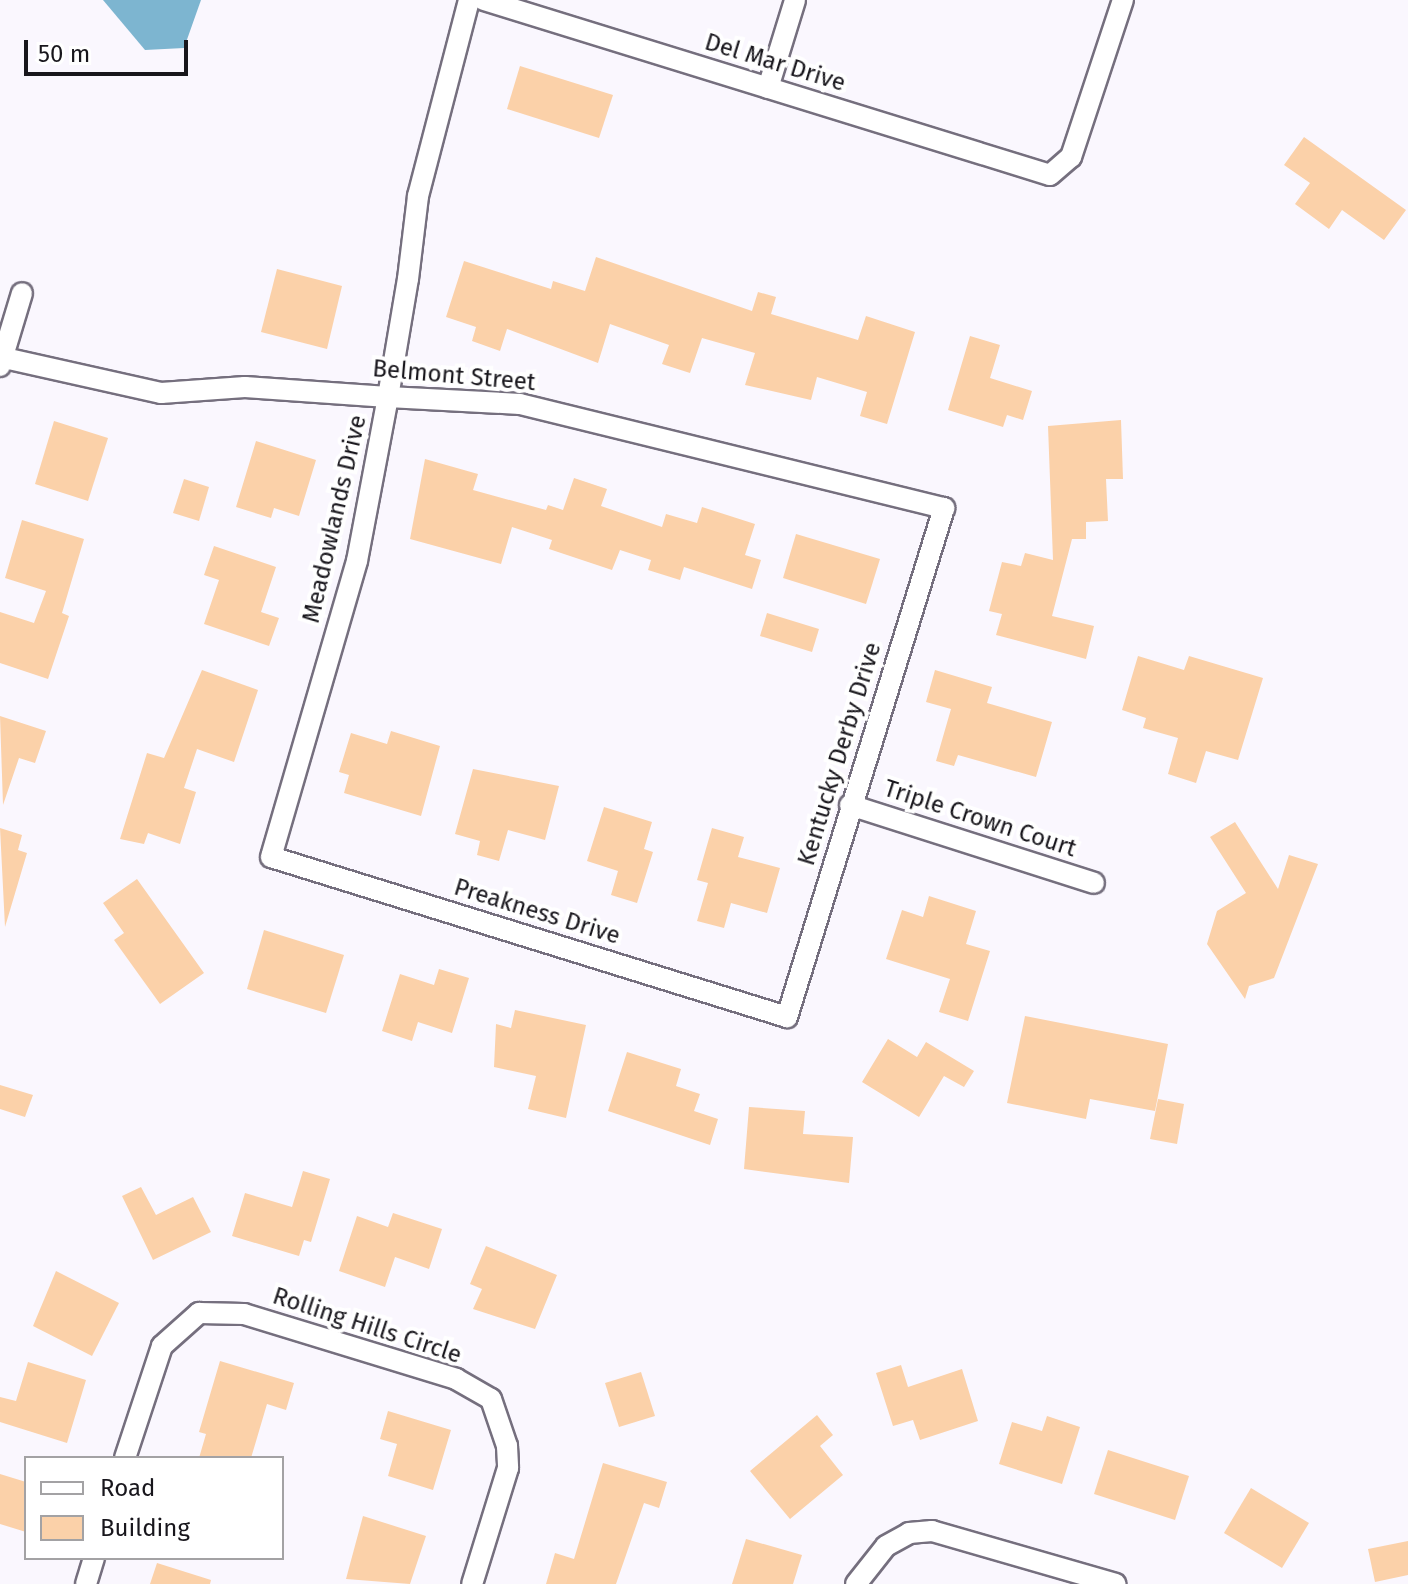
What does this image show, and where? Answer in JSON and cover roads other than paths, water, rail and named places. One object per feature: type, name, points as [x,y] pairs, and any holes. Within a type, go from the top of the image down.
[{"type":"street","name":"Meadowlands Drive","points":[[271,857],[357,561],[388,397],[418,196],[469,0]]},
{"type":"street","name":"Del Mar Drive","points":[[484,0],[1050,175],[1076,145],[1123,0]]},
{"type":"street","points":[[768,88],[795,0]]},
{"type":"street","points":[[1,360],[22,293]]},
{"type":"street","name":"Belmont Street","points":[[1,360],[161,393],[245,387],[520,404],[944,508]]},
{"type":"street","name":"Kentucky Derby Drive","points":[[787,1017],[944,508]]},
{"type":"street","name":"Triple Crown Court","points":[[850,805],[1094,883]]},
{"type":"street","name":"Preakness Drive","points":[[271,857],[787,1017]]},
{"type":"street","name":"Rolling Hills Circle","points":[[126,1456],[162,1346],[199,1313],[244,1314],[456,1379],[491,1399],[507,1446],[508,1468],[472,1584]]},
{"type":"street","points":[[856,1584],[886,1546],[909,1533],[932,1531],[1116,1584]]},
{"type":"street","points":[[86,1584],[93,1560]]},
{"type":"water","points":[[103,0],[201,0],[184,48],[145,50]]}]
